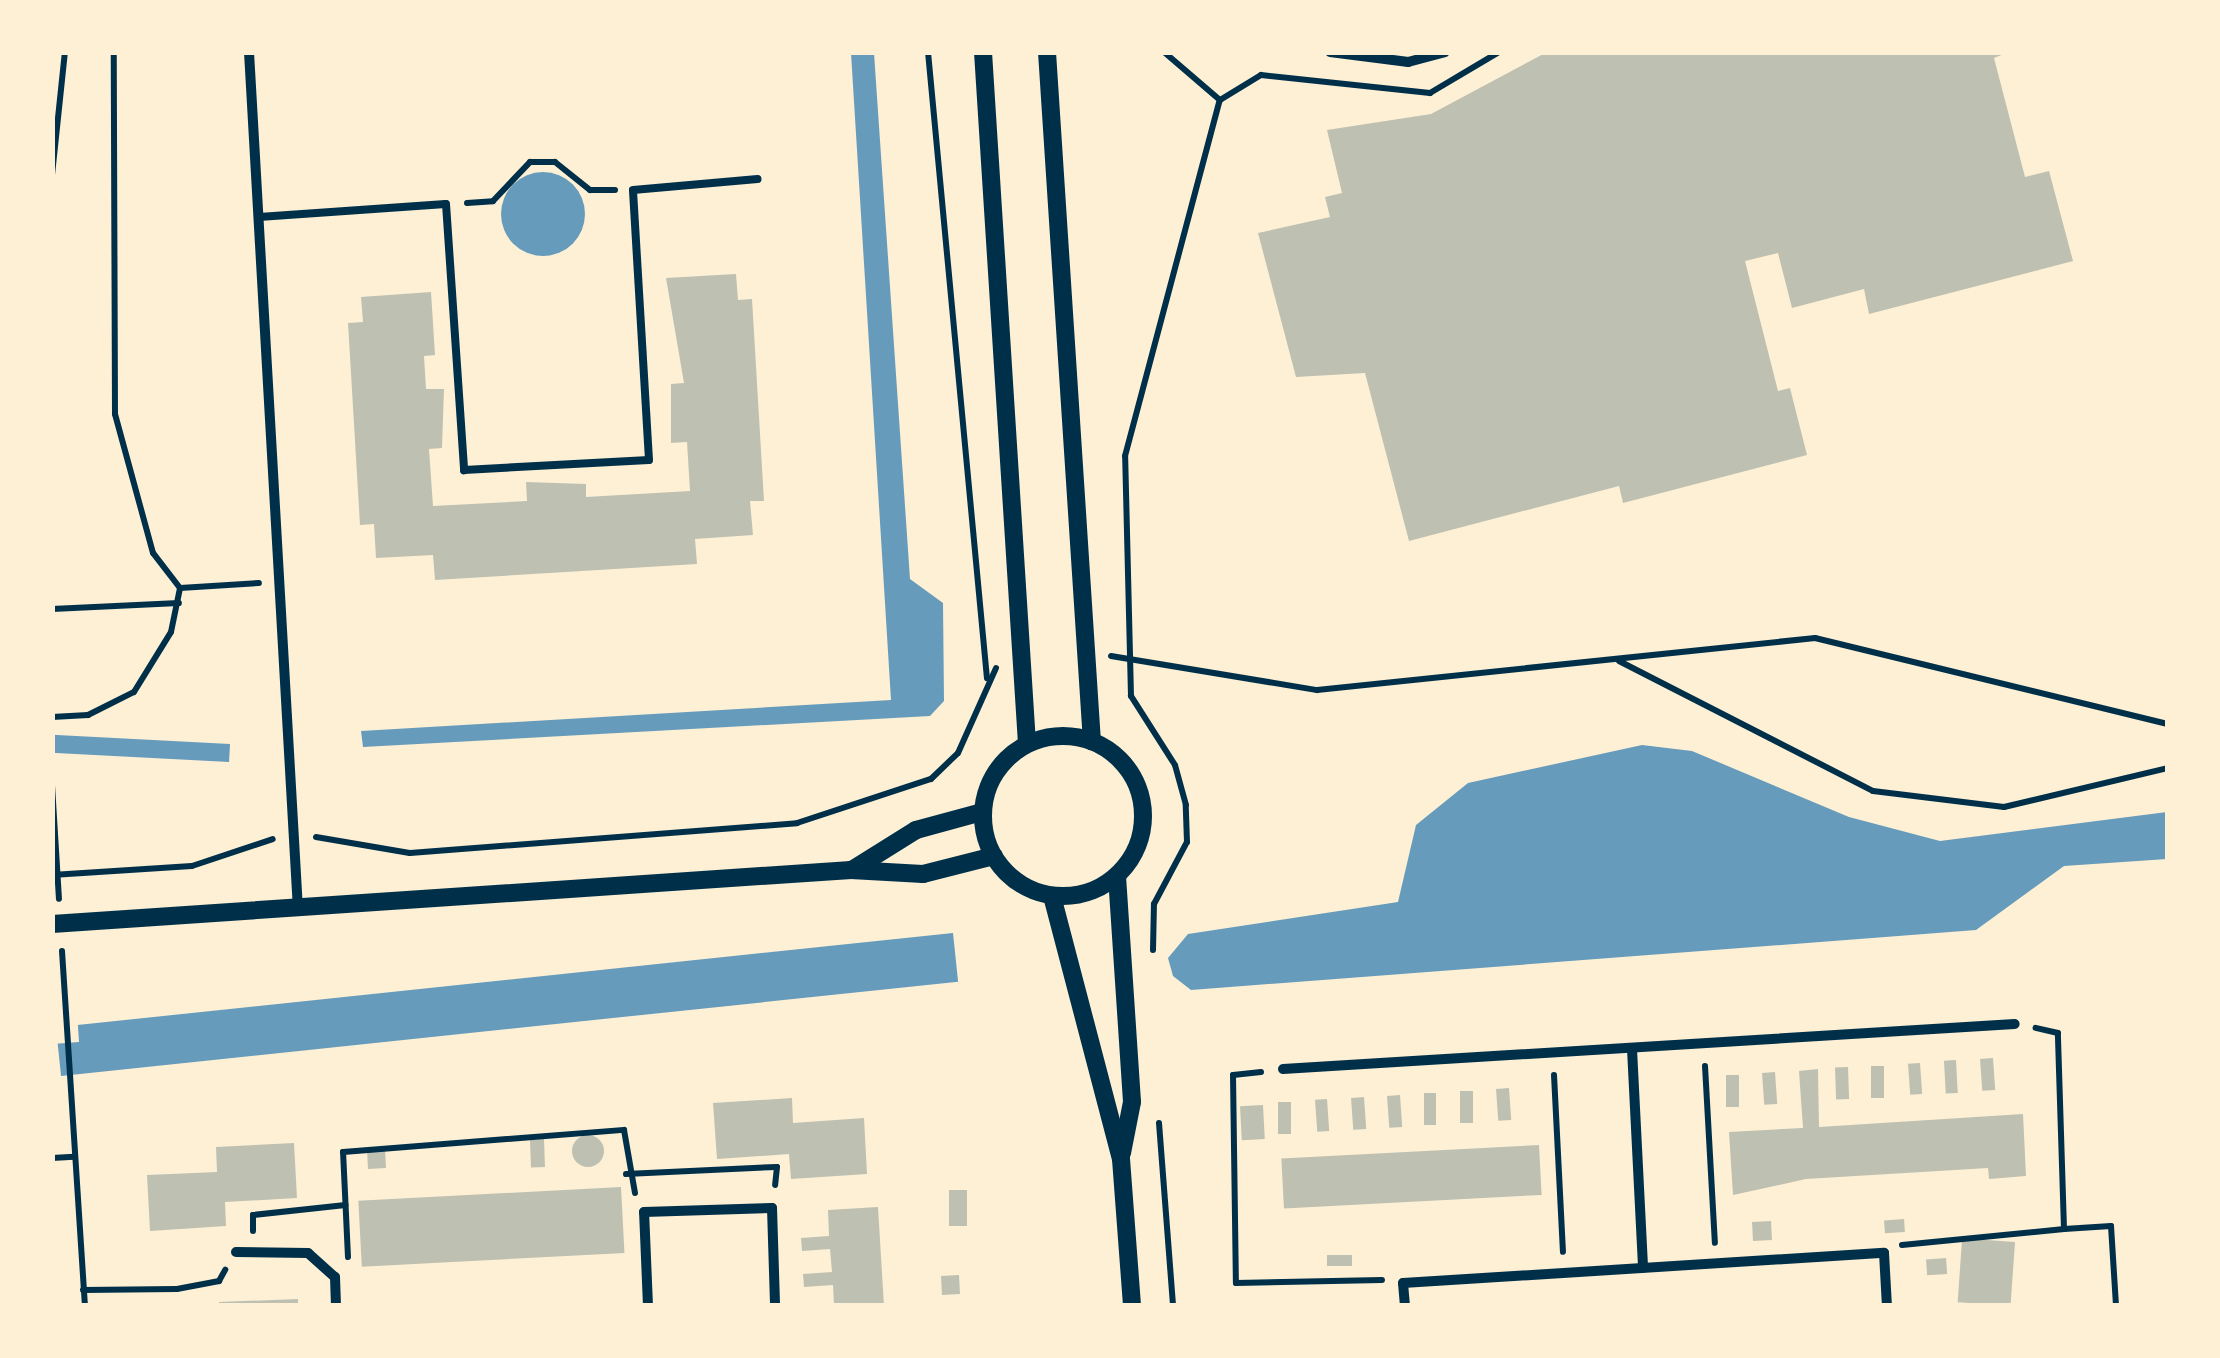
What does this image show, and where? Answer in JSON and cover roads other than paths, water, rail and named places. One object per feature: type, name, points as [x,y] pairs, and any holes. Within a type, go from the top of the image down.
[{"type":"street","points":[[249,52],[298,911]]},
{"type":"street","points":[[984,52],[1027,744]]},
{"type":"street","points":[[1046,52],[1092,742]]},
{"type":"street","points":[[1330,52],[1408,62],[1445,52]]},
{"type":"street","points":[[1060,736],[1092,742],[1133,776],[1142,802],[1134,855],[1117,876],[1052,896],[1024,886],[994,856],[982,812],[988,785],[1027,744],[1060,736]]},
{"type":"street","points":[[851,870],[916,830],[982,812]]},
{"type":"street","points":[[52,924],[298,911],[851,870],[923,874],[994,856]]},
{"type":"street","points":[[1117,876],[1132,1102],[1122,1159]]},
{"type":"street","points":[[1052,896],[1122,1159],[1132,1306]]},
{"type":"street","points":[[1282,1070],[2015,1024]]},
{"type":"street","points":[[1632,1049],[1643,1268]]},
{"type":"street","points":[[648,1306],[644,1212],[772,1208],[775,1306]]},
{"type":"street","points":[[236,1252],[308,1253],[335,1277],[336,1306]]},
{"type":"street","points":[[1405,1306],[1403,1283],[1884,1252],[1887,1306]]},
{"type":"lane","points":[[259,217],[446,204],[464,470],[650,460],[633,190],[758,179]]},
{"type":"water","points":[[851,53],[874,53],[910,579],[943,603],[944,701],[930,716],[363,747],[361,731],[891,700]]},
{"type":"water","points":[[543,172],[559,175],[573,184],[582,198],[582,230],[573,244],[559,253],[543,256],[527,253],[513,244],[504,230],[501,214],[504,198],[513,184],[527,175]]},
{"type":"water","points":[[52,735],[230,744],[229,762],[52,753]]},
{"type":"water","points":[[1642,745],[1692,751],[1849,817],[1940,841],[2167,812],[2167,859],[2064,866],[1976,930],[1191,990],[1173,976],[1168,958],[1188,934],[1398,902],[1416,825],[1468,783]]},
{"type":"water","points":[[953,933],[958,982],[61,1076],[56,1027]]}]
